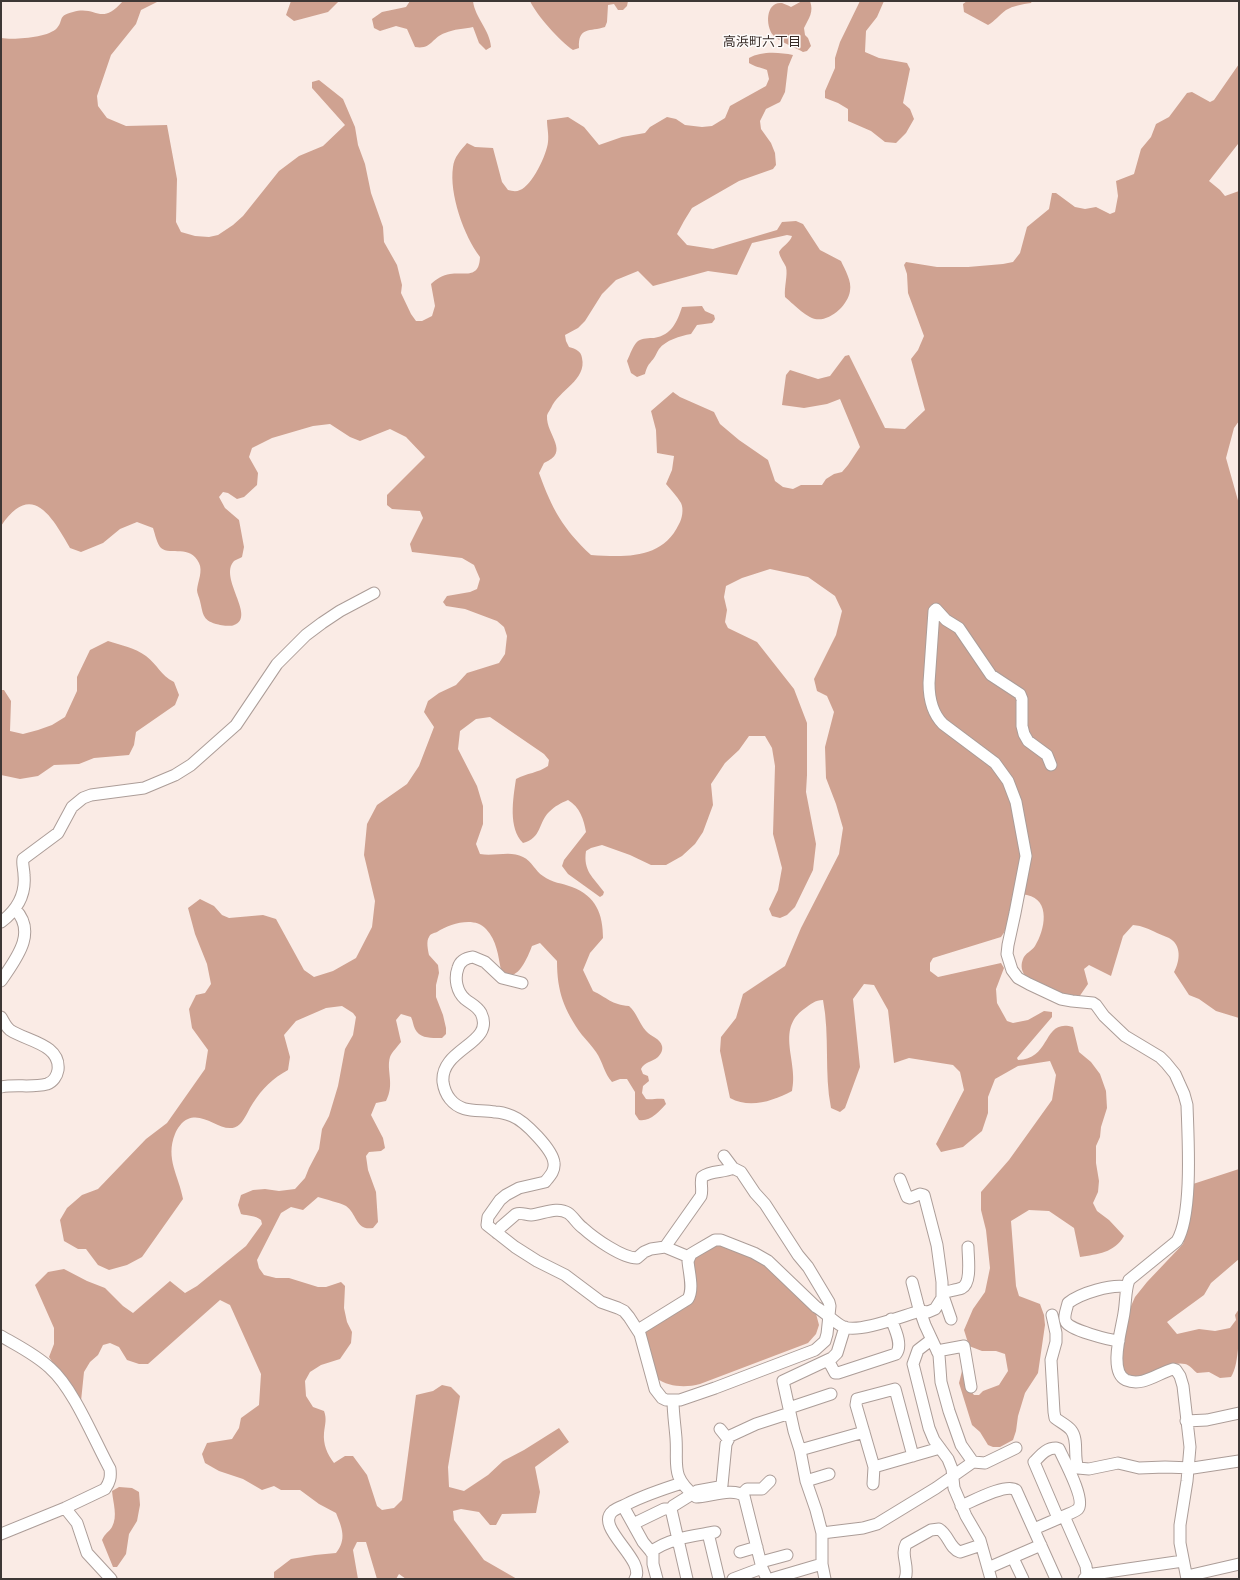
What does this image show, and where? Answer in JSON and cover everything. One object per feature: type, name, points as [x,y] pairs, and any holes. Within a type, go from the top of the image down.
[{"type":"street","points":[[1,922],[21,901],[24,892],[23,859],[58,833],[68,813],[77,802],[90,795],[144,788],[175,775],[191,765],[236,724],[277,664],[306,635],[340,611],[374,594]]},
{"type":"street","points":[[1051,765],[1047,755],[1028,741],[1024,734],[1022,726],[1022,699],[1020,694],[991,675],[959,628],[946,620],[939,610],[936,609],[934,611],[929,693],[934,713],[942,724],[995,764],[1008,781],[1016,802],[1026,856],[1016,913],[1008,945],[1007,954],[1012,970],[1018,978],[1061,999],[1093,1003],[1096,1005],[1104,1016],[1125,1036],[1160,1057],[1175,1074],[1184,1094],[1187,1105],[1188,1184],[1182,1233],[1177,1241],[1166,1251],[1132,1276],[1127,1287],[1119,1342],[1118,1370],[1120,1375],[1125,1379],[1132,1381],[1146,1380],[1169,1371],[1176,1370],[1183,1386],[1186,1401],[1186,1421],[1190,1447],[1185,1500],[1180,1525],[1180,1543],[1187,1578],[1239,1564]]},
{"type":"street","points":[[1,981],[23,946],[25,936],[24,926],[15,909]]},
{"type":"street","points":[[522,983],[502,978],[479,958],[468,958],[463,960],[459,964],[456,972],[457,986],[460,993],[464,998],[477,1007],[482,1016],[483,1027],[477,1039],[450,1060],[444,1071],[443,1078],[445,1091],[448,1097],[459,1107],[467,1110],[495,1112],[514,1117],[531,1130],[551,1154],[553,1159],[553,1170],[545,1182],[512,1191],[500,1200],[486,1221],[490,1228],[533,1259],[557,1270],[601,1302],[624,1311],[638,1330],[642,1339],[655,1389],[662,1398],[680,1400],[815,1350],[825,1341],[827,1334],[829,1302],[808,1267],[798,1255],[765,1204],[755,1193],[741,1172],[732,1168],[724,1156]]},
{"type":"street","points":[[1,1018],[8,1028],[19,1035],[48,1048],[56,1058],[58,1072],[55,1078],[49,1083],[38,1085],[1,1086]]},
{"type":"street","points":[[665,1247],[701,1196],[702,1177],[712,1172],[729,1170],[732,1168]]},
{"type":"street","points":[[900,1179],[907,1197],[910,1198],[920,1194],[924,1195],[937,1245],[942,1292],[951,1319]]},
{"type":"street","points":[[497,1233],[501,1227],[516,1214],[532,1215],[562,1210],[568,1213],[588,1233],[627,1256],[637,1258],[644,1252],[651,1249],[665,1247],[688,1257]]},
{"type":"street","points":[[688,1257],[715,1240],[721,1240],[754,1253],[768,1260],[813,1304],[845,1328],[863,1328],[920,1311],[928,1312],[935,1310],[939,1304],[942,1292]]},
{"type":"street","points":[[942,1292],[963,1287],[966,1284],[969,1275],[968,1247]]},
{"type":"street","points":[[638,1330],[688,1299],[691,1295],[688,1257]]},
{"type":"street","points":[[912,1282],[920,1311],[940,1359],[941,1382],[948,1411],[961,1445],[973,1462]]},
{"type":"street","points":[[1119,1342],[1100,1338],[1068,1324],[1065,1318],[1066,1311],[1068,1303],[1078,1296],[1118,1286],[1127,1287]]},
{"type":"street","points":[[1066,1311],[1050,1315],[1056,1333],[1056,1342],[1051,1360],[1054,1412],[1055,1418],[1072,1431],[1075,1440],[1076,1462],[1078,1468],[1089,1469],[1118,1463],[1139,1468],[1193,1468],[1239,1461]]},
{"type":"street","points":[[828,1360],[833,1371],[838,1373],[896,1354],[899,1348],[899,1342],[891,1319]]},
{"type":"street","points":[[824,1579],[822,1564],[822,1533],[806,1481],[784,1381],[828,1360],[837,1353],[845,1328]]},
{"type":"street","points":[[1,1336],[33,1353],[52,1369],[70,1393],[110,1469],[111,1476],[105,1489],[1,1534]]},
{"type":"street","points":[[931,1340],[918,1350],[913,1364],[929,1428],[948,1459],[952,1469],[954,1488],[961,1506],[981,1545],[989,1574],[1013,1558],[1041,1545]]},
{"type":"street","points":[[937,1351],[964,1346],[972,1388]]},
{"type":"street","points":[[873,1484],[874,1467],[856,1405],[858,1399],[895,1389],[912,1456]]},
{"type":"street","points":[[633,1524],[664,1509],[671,1509],[673,1506],[692,1494],[722,1485],[728,1439],[733,1434],[831,1394]]},
{"type":"street","points":[[672,1400],[676,1437],[675,1466],[677,1474],[682,1482],[696,1498],[723,1493],[742,1494],[747,1489],[762,1489],[770,1481]]},
{"type":"street","points":[[845,1407],[856,1405]]},
{"type":"street","points":[[1186,1421],[1207,1420],[1239,1413]]},
{"type":"street","points":[[720,1430],[728,1439]]},
{"type":"street","points":[[800,1450],[864,1432]]},
{"type":"street","points":[[874,1467],[940,1448]]},
{"type":"street","points":[[822,1533],[870,1527],[877,1524],[936,1488],[973,1462],[985,1463],[1016,1448]]},
{"type":"street","points":[[1034,1528],[1061,1517],[1077,1510],[1080,1507],[1080,1497],[1059,1449],[1056,1448],[1046,1450],[1034,1462],[1061,1517],[1086,1566],[1086,1577],[1183,1561]]},
{"type":"street","points":[[806,1481],[828,1474]]},
{"type":"street","points":[[635,1579],[637,1576],[636,1567],[610,1525],[609,1517],[623,1506],[649,1493],[682,1482]]},
{"type":"street","points":[[961,1506],[1004,1488],[1013,1488],[1019,1494],[1056,1579]]},
{"type":"street","points":[[742,1494],[746,1500],[757,1547],[767,1579]]},
{"type":"street","points":[[623,1506],[643,1542],[651,1552],[657,1579]]},
{"type":"street","points":[[64,1508],[77,1523],[87,1553],[111,1579]]},
{"type":"street","points":[[671,1509],[687,1579]]},
{"type":"street","points":[[906,1579],[907,1571],[904,1548],[906,1544],[930,1530],[940,1529],[944,1532],[952,1548],[960,1552],[981,1545]]},
{"type":"street","points":[[651,1552],[662,1544],[712,1533],[719,1579]]},
{"type":"street","points":[[740,1552],[757,1547]]},
{"type":"street","points":[[733,1579],[787,1555]]},
{"type":"street","points":[[1013,1558],[1023,1579]]},
{"type":"street","points":[[771,1579],[822,1564]]},
{"type":"shaded area","points":[[123,1],[159,1],[141,10],[136,24],[111,55],[97,96],[98,106],[107,118],[126,126],[167,125],[177,179],[176,222],[181,232],[195,236],[209,237],[218,235],[243,216],[279,171],[299,156],[323,146],[345,125],[312,88],[312,82],[319,80],[343,99],[355,127],[358,145],[365,164],[371,193],[383,227],[384,242],[397,265],[402,285],[401,293],[416,321],[422,321],[432,316],[435,306],[431,284],[433,282],[447,275],[474,272],[479,264],[480,257],[468,238],[463,226],[453,190],[452,178],[454,163],[458,154],[467,143],[475,147],[493,148],[502,182],[508,190],[518,191],[525,187],[534,176],[545,154],[548,139],[547,120],[568,117],[584,127],[599,145],[622,137],[645,133],[650,127],[667,117],[676,119],[685,125],[702,127],[712,126],[725,118],[730,106],[766,86],[769,79],[767,70],[749,63],[749,58],[759,54],[770,53],[793,55],[788,67],[785,92],[780,102],[766,109],[760,121],[761,129],[771,143],[775,153],[776,165],[773,169],[739,181],[692,208],[677,234],[687,245],[713,249],[777,230],[782,222],[796,221],[803,224],[820,250],[841,261],[850,283],[849,296],[842,307],[827,318],[821,319],[811,318],[799,310],[785,297],[786,267],[779,252],[790,241],[792,236],[787,235],[752,243],[737,275],[708,271],[653,286],[638,271],[616,280],[602,294],[585,321],[578,328],[565,335],[569,347],[581,354],[582,366],[576,379],[555,402],[547,414],[550,430],[557,448],[556,454],[552,459],[544,463],[539,473],[559,518],[573,536],[591,555],[604,556],[629,556],[652,550],[663,544],[672,536],[680,522],[682,505],[666,484],[672,470],[674,456],[657,453],[656,430],[651,411],[673,392],[680,397],[714,412],[720,424],[739,440],[768,460],[775,481],[783,487],[793,489],[801,485],[822,485],[826,479],[834,474],[842,472],[860,447],[840,399],[827,404],[804,408],[782,405],[786,375],[790,370],[818,379],[830,376],[845,356],[849,355],[885,428],[905,429],[925,410],[911,359],[918,350],[924,336],[908,293],[907,274],[904,265],[906,262],[937,267],[968,267],[1013,262],[1020,253],[1027,227],[1049,209],[1052,193],[1056,193],[1075,207],[1085,209],[1096,207],[1110,214],[1115,212],[1118,196],[1116,181],[1134,174],[1141,149],[1151,137],[1156,124],[1169,117],[1187,93],[1192,92],[1210,102],[1214,100],[1239,64],[1238,144],[1209,181],[1225,196],[1239,191],[1239,421],[1234,428],[1226,458],[1239,504],[1239,1018],[1216,1011],[1199,999],[1189,995],[1174,972],[1178,963],[1179,954],[1176,945],[1169,938],[1137,925],[1133,925],[1123,936],[1111,976],[1089,965],[1084,969],[1088,984],[1079,997],[1048,990],[1033,983],[1024,974],[1022,963],[1024,957],[1034,948],[1039,939],[1044,916],[1040,903],[1035,898],[1027,895],[1012,897],[1008,923],[1001,937],[933,958],[930,963],[930,971],[938,977],[1001,963],[1004,968],[996,989],[997,1003],[1007,1021],[1013,1023],[1028,1020],[1044,1011],[1052,1012],[1052,1017],[1017,1058],[1018,1060],[1029,1058],[1037,1053],[1056,1028],[1063,1026],[1073,1027],[1079,1052],[1091,1062],[1100,1074],[1106,1091],[1107,1108],[1101,1127],[1100,1137],[1096,1146],[1096,1163],[1099,1181],[1098,1192],[1093,1203],[1097,1211],[1109,1220],[1124,1236],[1120,1242],[1105,1252],[1080,1257],[1074,1228],[1049,1211],[1029,1210],[1011,1221],[1016,1286],[1019,1296],[1040,1304],[1044,1315],[1045,1325],[1038,1373],[1025,1393],[1013,1440],[1000,1447],[993,1447],[988,1445],[980,1432],[972,1425],[959,1383],[962,1371],[965,1371],[970,1390],[974,1395],[979,1395],[983,1391],[999,1385],[1008,1371],[1005,1354],[996,1351],[982,1351],[969,1346],[964,1330],[973,1309],[985,1292],[990,1268],[986,1230],[981,1210],[981,1192],[1009,1160],[1052,1100],[1056,1075],[1050,1061],[1018,1066],[995,1079],[988,1097],[988,1113],[982,1131],[963,1147],[941,1152],[936,1144],[964,1090],[960,1072],[953,1065],[909,1058],[894,1063],[888,1010],[874,985],[864,984],[853,999],[860,1067],[845,1108],[840,1112],[831,1108],[823,1000],[815,1002],[804,1009],[795,1017],[791,1027],[789,1037],[793,1069],[792,1091],[769,1101],[753,1103],[745,1103],[730,1098],[720,1051],[721,1037],[736,1018],[743,994],[785,966],[801,928],[839,854],[843,828],[826,778],[825,747],[834,712],[827,696],[817,691],[814,679],[836,635],[842,611],[835,596],[808,577],[770,569],[742,578],[726,586],[724,597],[727,610],[725,622],[728,628],[757,642],[794,689],[807,723],[806,792],[816,844],[813,870],[795,907],[787,915],[780,918],[772,916],[769,909],[778,890],[782,868],[773,834],[775,766],[772,748],[765,736],[749,736],[739,750],[725,763],[711,784],[713,805],[703,832],[695,844],[682,856],[666,865],[651,865],[630,855],[602,845],[586,851],[585,858],[587,869],[604,892],[600,897],[568,874],[562,866],[564,860],[586,832],[581,814],[576,806],[568,800],[551,810],[534,838],[523,843],[518,837],[513,821],[516,779],[548,766],[549,760],[544,754],[490,717],[476,719],[460,731],[458,749],[477,786],[483,806],[483,824],[476,844],[480,854],[513,854],[523,857],[546,878],[553,882],[572,887],[580,891],[587,895],[592,901],[600,914],[603,938],[590,953],[583,970],[593,991],[618,1004],[629,1006],[646,1031],[661,1043],[662,1052],[659,1056],[644,1065],[641,1069],[643,1074],[648,1076],[649,1081],[643,1086],[642,1093],[646,1099],[664,1099],[666,1104],[651,1118],[639,1120],[635,1114],[635,1092],[627,1079],[620,1079],[612,1082],[609,1079],[598,1056],[582,1035],[566,1009],[558,982],[557,961],[540,943],[532,946],[524,964],[520,969],[513,975],[509,975],[501,970],[495,943],[486,929],[481,925],[469,922],[448,926],[430,935],[427,943],[429,955],[438,965],[439,973],[436,985],[436,997],[443,1015],[446,1034],[442,1038],[430,1038],[420,1035],[415,1029],[411,1017],[401,1014],[396,1020],[401,1042],[391,1055],[389,1062],[389,1095],[386,1101],[376,1103],[371,1115],[383,1138],[385,1148],[381,1151],[369,1152],[366,1156],[368,1170],[376,1192],[378,1222],[373,1228],[363,1227],[357,1221],[350,1209],[346,1206],[318,1197],[303,1210],[291,1207],[281,1213],[257,1260],[259,1268],[264,1275],[276,1278],[289,1278],[318,1287],[326,1287],[341,1282],[345,1286],[344,1308],[347,1322],[352,1332],[351,1343],[340,1359],[321,1365],[310,1372],[305,1381],[306,1396],[313,1407],[324,1411],[326,1419],[324,1441],[327,1452],[334,1463],[345,1456],[353,1456],[367,1475],[377,1506],[382,1510],[394,1508],[402,1500],[416,1395],[433,1391],[442,1385],[451,1387],[460,1396],[448,1467],[449,1487],[464,1491],[488,1475],[503,1461],[559,1428],[569,1442],[535,1467],[540,1492],[536,1513],[502,1514],[496,1525],[490,1525],[479,1512],[461,1509],[453,1511],[454,1520],[484,1560],[517,1579],[406,1579],[399,1574],[396,1579],[377,1579],[366,1542],[357,1542],[353,1550],[358,1579],[274,1579],[274,1572],[291,1559],[336,1553],[341,1543],[342,1529],[336,1513],[319,1504],[300,1490],[281,1490],[274,1486],[262,1490],[243,1479],[219,1471],[205,1463],[202,1454],[207,1443],[232,1439],[239,1428],[241,1418],[259,1405],[261,1374],[230,1305],[220,1300],[148,1364],[139,1364],[127,1360],[119,1347],[110,1343],[103,1345],[98,1355],[90,1362],[84,1372],[81,1401],[76,1399],[49,1357],[54,1344],[54,1328],[35,1285],[48,1272],[64,1269],[87,1281],[105,1288],[123,1306],[133,1313],[170,1281],[185,1293],[197,1286],[246,1246],[262,1224],[261,1220],[256,1217],[241,1214],[238,1205],[241,1195],[253,1190],[265,1189],[279,1191],[295,1189],[305,1178],[319,1149],[322,1129],[329,1116],[338,1086],[345,1049],[353,1035],[356,1017],[353,1013],[342,1006],[326,1008],[296,1021],[284,1035],[290,1057],[288,1070],[273,1080],[260,1093],[240,1124],[228,1128],[202,1118],[195,1117],[184,1121],[180,1125],[175,1134],[171,1151],[183,1199],[142,1257],[127,1265],[109,1270],[98,1265],[86,1249],[78,1249],[64,1241],[60,1220],[67,1208],[82,1195],[98,1189],[146,1139],[167,1123],[205,1069],[208,1050],[192,1028],[189,1009],[196,995],[205,993],[211,984],[207,964],[195,934],[188,908],[200,899],[214,906],[222,915],[229,918],[263,915],[276,919],[304,970],[314,977],[333,971],[356,958],[372,927],[375,901],[364,855],[367,824],[377,805],[407,784],[419,766],[434,727],[424,712],[428,701],[439,693],[456,685],[467,673],[499,663],[505,654],[507,636],[504,627],[497,621],[465,609],[446,606],[443,602],[447,596],[470,592],[477,589],[480,579],[474,565],[462,558],[412,552],[410,544],[423,518],[420,511],[392,509],[387,505],[387,495],[425,457],[406,437],[390,429],[360,441],[350,437],[330,424],[313,426],[272,438],[252,448],[249,457],[258,473],[257,485],[244,497],[237,499],[228,493],[223,492],[219,497],[225,508],[239,520],[244,547],[242,557],[234,561],[230,568],[230,577],[240,606],[241,614],[240,621],[232,626],[216,624],[204,616],[197,591],[200,573],[199,563],[195,557],[186,552],[170,551],[161,548],[153,528],[137,522],[120,529],[103,543],[81,552],[70,548],[48,515],[40,508],[32,505],[22,506],[12,512],[1,526],[1,38],[14,39],[46,34],[57,28],[65,15],[81,11],[88,11],[98,14],[109,13]]},
{"type":"shaded area","points":[[291,1],[339,1],[328,12],[294,21],[286,15]]},
{"type":"shaded area","points":[[410,1],[473,1],[474,7],[488,35],[491,47],[486,50],[479,43],[473,27],[445,33],[437,37],[425,47],[415,47],[407,29],[396,26],[380,31],[374,28],[372,19],[382,12],[406,7]]},
{"type":"shaded area","points":[[530,1],[628,1],[627,6],[623,10],[618,10],[614,4],[608,5],[607,22],[605,27],[583,33],[579,41],[579,48],[573,50],[549,28]]},
{"type":"shaded area","points":[[802,1],[810,1],[811,5],[810,15],[804,28],[805,35],[811,46],[807,51],[803,52],[775,37],[770,31],[768,20],[770,10],[777,3],[782,3],[791,7]]},
{"type":"shaded area","points":[[860,1],[884,1],[877,17],[866,31],[865,52],[879,58],[907,63],[910,69],[903,103],[910,109],[914,119],[906,133],[896,143],[885,142],[871,131],[848,121],[848,109],[825,98],[825,91],[835,68],[835,58],[840,42]]},
{"type":"shaded area","points":[[967,1],[1032,1],[1031,3],[1018,5],[1006,10],[988,25],[964,12],[963,4]]},
{"type":"shaded area","points":[[702,306],[705,311],[714,315],[715,319],[712,323],[697,325],[691,334],[678,337],[665,343],[659,349],[645,374],[637,377],[631,373],[627,361],[638,341],[654,338],[669,331],[676,323],[682,307]]},
{"type":"shaded area","points":[[108,641],[142,653],[150,659],[165,676],[174,682],[179,695],[175,705],[136,732],[134,745],[129,755],[94,758],[79,764],[54,765],[38,776],[20,779],[1,775],[1,690],[4,690],[11,701],[10,731],[23,734],[52,725],[65,717],[77,691],[77,677],[90,650]]},
{"type":"shaded area","points":[[1239,1169],[1239,1259],[1211,1283],[1204,1295],[1167,1322],[1177,1334],[1199,1329],[1215,1331],[1230,1328],[1236,1320],[1235,1315],[1239,1309],[1237,1355],[1234,1371],[1231,1377],[1220,1378],[1209,1372],[1197,1373],[1190,1366],[1185,1364],[1170,1366],[1148,1376],[1132,1376],[1123,1371],[1120,1353],[1128,1313],[1135,1297],[1183,1244],[1189,1220],[1193,1184]]},
{"type":"shaded area","points":[[719,1244],[758,1259],[815,1310],[819,1325],[816,1334],[808,1343],[700,1384],[677,1386],[661,1381],[656,1378],[645,1330],[683,1308],[691,1263],[696,1255]]},
{"type":"shaded area","points":[[119,1487],[132,1488],[139,1492],[140,1505],[137,1521],[129,1534],[126,1554],[117,1567],[113,1567],[102,1540],[114,1523],[115,1514],[112,1491]]},
{"type":"district","name":"高浜町六丁目","points":[[762,42]]}]
